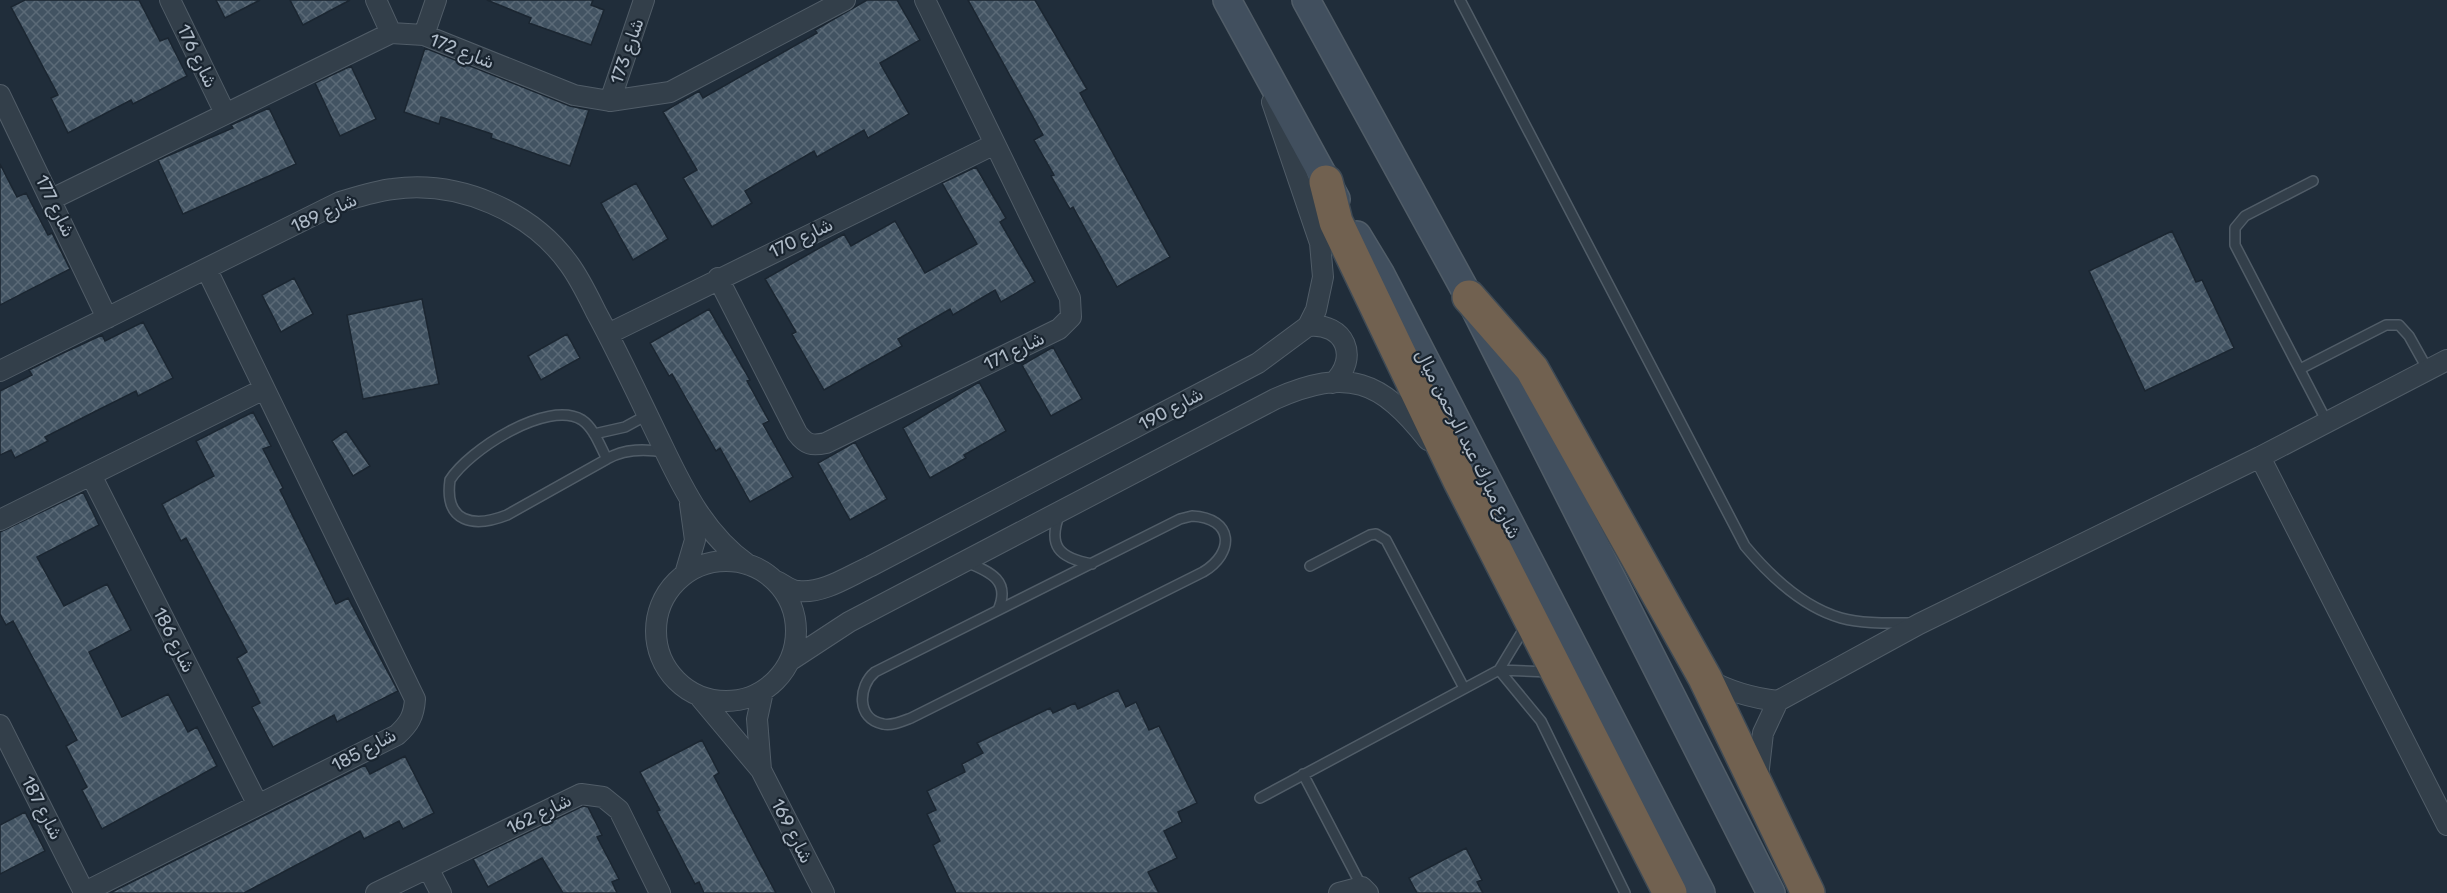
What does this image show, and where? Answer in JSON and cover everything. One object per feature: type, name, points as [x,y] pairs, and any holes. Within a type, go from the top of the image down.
[{"type":"highway","points":[[1326,182],[1336,222],[1460,481],[1671,893]]},
{"type":"highway","points":[[1469,297],[1532,369],[1705,678],[1808,893]]},
{"type":"main road","name":"شارع مبارك عبد الرحمن ميال","points":[[1227,0],[1326,182],[1380,273],[1701,893]]},
{"type":"main road","points":[[1306,0],[1469,297],[1771,893]]},
{"type":"street","name":"شارع 176","points":[[170,0],[225,113]]},
{"type":"street","points":[[376,0],[391,33]]},
{"type":"street","points":[[424,35],[436,0]]},
{"type":"street","name":"شارع 173","points":[[610,101],[644,0]]},
{"type":"street","name":"شارع 172","points":[[52,199],[391,33],[424,35],[574,95],[610,101],[670,92],[845,0]]},
{"type":"street","name":"شارع 171","points":[[718,278],[797,433],[804,442],[810,445],[826,443],[1059,329],[1071,317],[1070,298],[925,0]]},
{"type":"street","points":[[1258,59],[1320,243],[1323,277],[1316,310],[1308,326],[1328,327],[1343,339],[1346,348],[1345,368],[1333,383]]},
{"type":"street","name":"شارع 177","points":[[0,95],[52,199],[107,318]]},
{"type":"street","name":"شارع 170","points":[[608,334],[995,144]]},
{"type":"street","name":"شارع 189","points":[[0,371],[340,202],[395,188],[467,195],[515,214],[545,237],[570,265],[608,334],[690,502],[727,549],[747,564]]},
{"type":"street","name":"شارع 185","points":[[83,893],[398,735],[410,723],[415,699],[207,270]]},
{"type":"street","name":"شارع 190","points":[[776,581],[795,591],[810,591],[828,586],[871,566],[1258,363],[1308,326]]},
{"type":"street","points":[[1705,678],[1726,690],[1752,698],[1778,701],[1919,624],[2260,457],[2447,360]]},
{"type":"street","points":[[790,660],[849,622],[1275,399],[1304,388],[1333,383],[1366,386],[1395,401],[1460,481]]},
{"type":"street","points":[[0,520],[264,388]]},
{"type":"street","points":[[2260,457],[2447,825]]},
{"type":"street","name":"شارع 186","points":[[91,475],[258,804]]},
{"type":"street","name":"شارع 189","points":[[685,574],[695,540],[690,502]]},
{"type":"street","points":[[726,561],[747,564],[763,570],[776,581],[789,598],[796,618],[796,640],[790,660],[779,678],[763,691],[743,700],[720,702],[699,696],[681,685],[667,669],[658,650],[656,629],[660,608],[670,589],[685,574],[704,564],[726,561]]},
{"type":"street","name":"شارع 169","points":[[761,770],[757,719],[763,691]]},
{"type":"street","name":"شارع 169","points":[[699,696],[761,770],[824,893]]},
{"type":"street","points":[[1759,792],[1758,764],[1763,733],[1778,701]]},
{"type":"street","name":"شارع 187","points":[[0,725],[83,893]]},
{"type":"street","name":"شارع 162","points":[[376,893],[581,794],[603,797],[619,810],[660,893]]},
{"type":"street","points":[[428,868],[441,893]]},
{"type":"street","points":[[1339,893],[1365,890]]},
{"type":"lane","points":[[1460,0],[1745,546],[1766,571],[1791,592],[1840,618],[1919,624]]},
{"type":"lane","points":[[2313,181],[2245,216],[2235,228],[2235,244],[2327,422]]},
{"type":"lane","points":[[2300,369],[2386,325],[2399,326],[2409,336],[2428,370]]},
{"type":"lane","points":[[607,459],[594,434],[582,420],[568,415],[552,415],[536,419],[471,455],[450,480],[448,491],[455,513],[465,520],[491,521],[607,459],[631,450],[665,452]]},
{"type":"lane","points":[[594,434],[625,427],[647,415]]},
{"type":"lane","points":[[1061,512],[1053,536],[1057,548],[1076,561],[1092,564]]},
{"type":"lane","points":[[1192,516],[1215,521],[1223,529],[1225,538],[1220,558],[1203,572],[911,718],[884,725],[872,720],[864,711],[862,689],[867,678],[998,610],[1180,519],[1192,516]]},
{"type":"lane","points":[[1310,566],[1370,535],[1381,536],[1386,540],[1464,688]]},
{"type":"lane","points":[[965,562],[995,577],[1003,588],[1004,598],[998,610]]},
{"type":"lane","points":[[1499,670],[1530,618]]},
{"type":"lane","points":[[1499,670],[1541,721],[1625,893]]},
{"type":"lane","points":[[1260,798],[1499,670],[1558,672]]},
{"type":"lane","points":[[1303,774],[1365,890]]},
{"type":"building","points":[[25,0],[139,0],[160,41],[168,38],[187,76],[133,104],[131,100],[68,133],[51,98],[58,95],[11,7]]},
{"type":"building","points":[[216,0],[260,0],[225,18]]},
{"type":"building","points":[[290,0],[350,0],[303,25]]},
{"type":"building","points":[[487,0],[593,0],[591,5],[604,10],[591,45],[529,23],[531,18]]},
{"type":"building","points":[[867,0],[897,0],[920,40],[880,63],[909,114],[868,138],[864,130],[817,157],[814,151],[745,191],[752,203],[712,227],[683,178],[697,170],[663,112],[699,91],[703,98],[817,33],[815,30]]},
{"type":"building","points":[[968,0],[1035,0],[1087,89],[1080,93],[1170,257],[1117,287],[1073,207],[1070,209],[1051,176],[1054,175],[1034,140],[1043,135]]},
{"type":"building","points":[[425,48],[570,106],[589,110],[570,166],[491,138],[492,134],[441,117],[439,124],[404,112]]},
{"type":"building","points":[[351,66],[376,119],[340,136],[315,83]]},
{"type":"building","points":[[269,108],[296,164],[183,214],[158,160],[233,128],[231,125]]},
{"type":"building","points":[[0,164],[17,197],[26,193],[48,235],[52,233],[70,269],[0,305]]},
{"type":"building","points":[[976,167],[1006,218],[1000,222],[1035,282],[1001,302],[995,290],[953,315],[950,309],[898,339],[902,346],[824,390],[792,334],[796,332],[765,279],[844,234],[851,246],[895,221],[925,273],[977,244],[942,183]]},
{"type":"building","points":[[636,183],[668,239],[633,260],[601,203]]},
{"type":"building","points":[[2172,231],[2196,282],[2202,280],[2234,348],[2145,391],[2089,271]]},
{"type":"building","points":[[294,278],[313,314],[281,332],[262,295]]},
{"type":"building","points":[[422,299],[439,384],[363,399],[347,315]]},
{"type":"building","points":[[709,309],[750,380],[747,381],[769,421],[763,424],[793,477],[750,502],[720,448],[716,451],[672,374],[669,376],[650,343]]},
{"type":"building","points":[[143,322],[173,378],[138,396],[136,391],[98,410],[45,437],[48,441],[15,458],[11,450],[0,455],[0,391],[32,375],[29,370],[61,354],[102,335],[105,341]]},
{"type":"building","points":[[567,334],[580,358],[541,380],[528,356]]},
{"type":"building","points":[[1053,347],[1082,399],[1051,416],[1022,365]]},
{"type":"building","points":[[979,382],[1006,431],[964,455],[966,458],[930,478],[903,428]]},
{"type":"building","points":[[253,412],[271,446],[263,449],[283,488],[280,490],[336,604],[348,598],[398,691],[337,722],[334,715],[273,747],[252,707],[260,703],[237,658],[247,652],[186,538],[181,541],[162,504],[214,476],[196,441]]},
{"type":"building","points":[[346,431],[370,466],[353,476],[332,441]]},
{"type":"building","points":[[855,442],[887,499],[850,520],[818,463]]},
{"type":"building","points":[[83,492],[99,525],[37,557],[64,606],[107,584],[131,630],[89,652],[122,717],[168,694],[188,732],[197,727],[217,766],[102,829],[82,790],[87,787],[66,746],[77,740],[13,621],[6,625],[0,614],[0,532]]},
{"type":"building","points":[[1118,690],[1126,707],[1136,702],[1149,730],[1159,726],[1197,803],[1178,812],[1182,822],[1164,831],[1177,858],[1148,872],[1159,893],[956,893],[933,845],[940,841],[927,814],[936,810],[927,791],[965,772],[962,764],[983,753],[977,743],[1050,708],[1053,713],[1075,703],[1078,709]]},
{"type":"building","points":[[702,740],[719,773],[714,776],[776,893],[704,893],[699,882],[695,884],[657,811],[660,810],[640,772]]},
{"type":"building","points":[[405,756],[434,813],[403,829],[399,821],[364,839],[360,831],[244,893],[110,893],[365,765],[370,774]]},
{"type":"building","points":[[583,806],[588,807],[602,835],[597,837],[619,879],[612,882],[617,893],[563,893],[542,858],[488,887],[473,859]]},
{"type":"building","points":[[25,812],[45,851],[0,874],[0,825]]},
{"type":"building","points":[[1466,848],[1482,880],[1477,882],[1483,893],[1417,893],[1409,878]]}]
